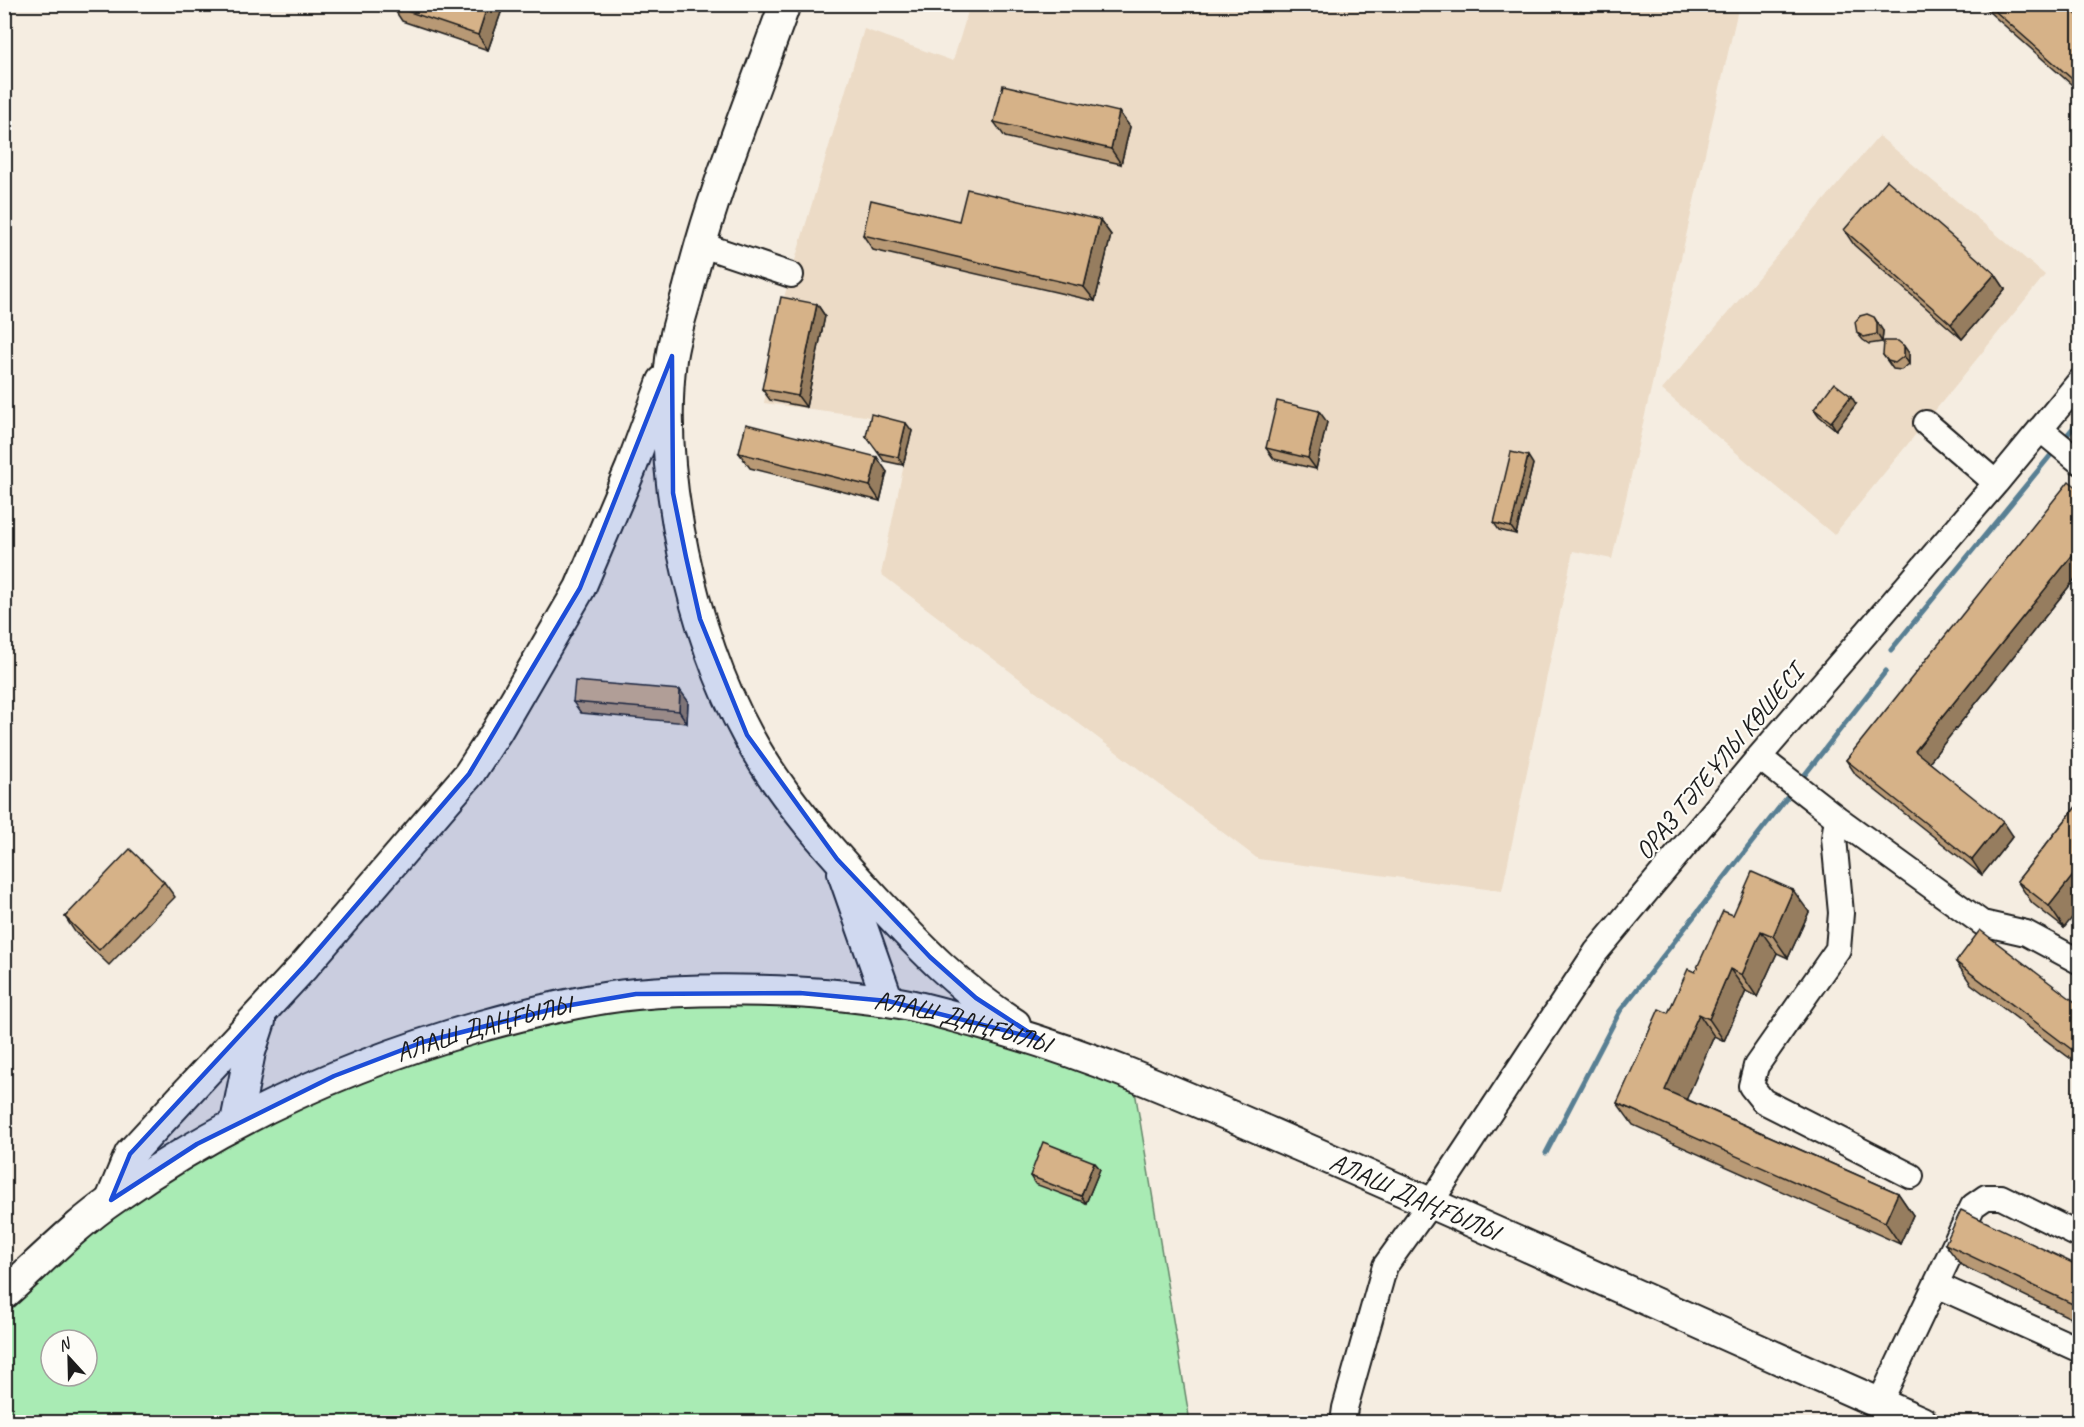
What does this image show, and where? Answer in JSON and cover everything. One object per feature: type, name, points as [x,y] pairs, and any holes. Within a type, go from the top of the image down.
[{"type":"main road","points":[[111,1200],[130,1154],[264,1010],[469,774],[497,731],[580,588],[631,468],[672,356],[699,244],[785,4]]},
{"type":"main road","points":[[672,356],[669,392],[673,493],[700,618],[723,683],[747,735],[770,772],[837,859],[937,964],[976,998],[1039,1039]]},
{"type":"main road","points":[[837,859],[888,1001]]},
{"type":"main road","name":"АЛАШ ДАҢҒЫЛЫ","points":[[4,1294],[111,1200],[197,1144],[236,1122],[334,1076],[423,1042],[564,1006],[636,994],[800,993],[888,1001],[1039,1039],[1132,1073],[1431,1202],[1922,1422]]},
{"type":"main road","points":[[236,1122],[250,1052],[264,1010]]},
{"type":"street","points":[[699,244],[791,274]]},
{"type":"street","name":"ОРАЗ ТӘТЕҰЛЫ КӨШЕСІ","points":[[1343,1422],[1385,1266],[1431,1202],[1596,952],[1760,756],[1996,483],[2079,381]]},
{"type":"street","points":[[1926,423],[1996,483]]},
{"type":"street","points":[[2040,429],[2079,462]]},
{"type":"street","points":[[1760,756],[1837,818],[1982,923],[2026,933],[2079,962]]},
{"type":"street","points":[[1837,818],[1834,838],[1841,913],[1838,949],[1756,1066],[1751,1086],[1763,1101],[1911,1176]]},
{"type":"street","points":[[1879,1404],[1973,1206],[1986,1197],[2001,1197],[2079,1236]]},
{"type":"street","points":[[1936,1285],[2079,1350]]},
{"type":"highlighted area","points":[[672,356],[673,493],[700,619],[747,735],[837,859],[930,957],[976,998],[1039,1039],[888,1001],[800,993],[636,994],[565,1006],[423,1042],[334,1076],[197,1144],[111,1200],[130,1154],[305,965],[469,774],[580,588]]},
{"type":"shaded area","points":[[970,5],[1739,5],[1612,559],[1573,551],[1502,891],[1258,859],[881,574],[911,431],[865,416],[764,403],[782,304],[864,29],[953,61]]},
{"type":"shaded area","points":[[1879,136],[2045,275],[1834,535],[1662,390]]},
{"type":"green space","points":[[800,993],[1132,1073],[1190,1422],[5,1422],[4,1294],[197,1144],[507,1019]]},
{"type":"building","points":[[392,4],[488,4],[478,35],[392,6]]},
{"type":"building","points":[[1987,4],[2066,4],[2079,17],[2079,85]]},
{"type":"building","points":[[1003,85],[1119,112],[1111,149],[994,122]]},
{"type":"building","points":[[1887,180],[1995,274],[1951,324],[1844,230]]},
{"type":"building","points":[[967,189],[1100,220],[1084,287],[863,235],[871,200],[959,221]]},
{"type":"building","points":[[781,297],[817,304],[798,396],[762,389]]},
{"type":"building","points":[[1867,314],[1874,317],[1877,323],[1877,334],[1864,337],[1857,333],[1855,322],[1860,316]]},
{"type":"building","points":[[1884,341],[1898,341],[1904,346],[1904,356],[1895,363],[1888,361],[1883,355]]},
{"type":"building","points":[[1834,383],[1851,396],[1831,422],[1814,409]]},
{"type":"building","points":[[1277,401],[1319,411],[1308,458],[1266,448]]},
{"type":"building","points":[[871,414],[906,423],[898,457],[879,453],[866,436]]},
{"type":"building","points":[[746,424],[877,457],[870,486],[739,453]]},
{"type":"building","points":[[1511,452],[1528,456],[1511,527],[1494,523]]},
{"type":"building","points":[[2069,481],[2079,489],[2079,547],[1915,751],[2003,821],[1972,860],[1846,760]]},
{"type":"building","points":[[575,681],[680,690],[679,711],[573,702]]},
{"type":"building","points":[[2079,803],[2079,868],[2049,906],[2017,881]]},
{"type":"building","points":[[130,849],[164,882],[99,950],[65,917]]},
{"type":"building","points":[[1752,872],[1793,890],[1773,936],[1761,931],[1742,975],[1730,969],[1709,1019],[1699,1014],[1665,1090],[1898,1193],[1885,1222],[1617,1103],[1659,1009],[1668,1013],[1688,969],[1695,972],[1723,911],[1733,915]]},
{"type":"building","points":[[1980,930],[2079,1005],[2079,1055],[1956,962]]},
{"type":"building","points":[[1043,1142],[1094,1162],[1081,1196],[1030,1176]]},
{"type":"building","points":[[1961,1210],[2079,1266],[2079,1307],[1945,1244]]},
{"type":"waterway","points":[[2068,434],[2080,420]]},
{"type":"waterway","points":[[1891,650],[2050,456]]},
{"type":"waterway","points":[[1803,777],[1886,671]]},
{"type":"waterway","points":[[1546,1153],[1620,1011],[1789,795]]}]
